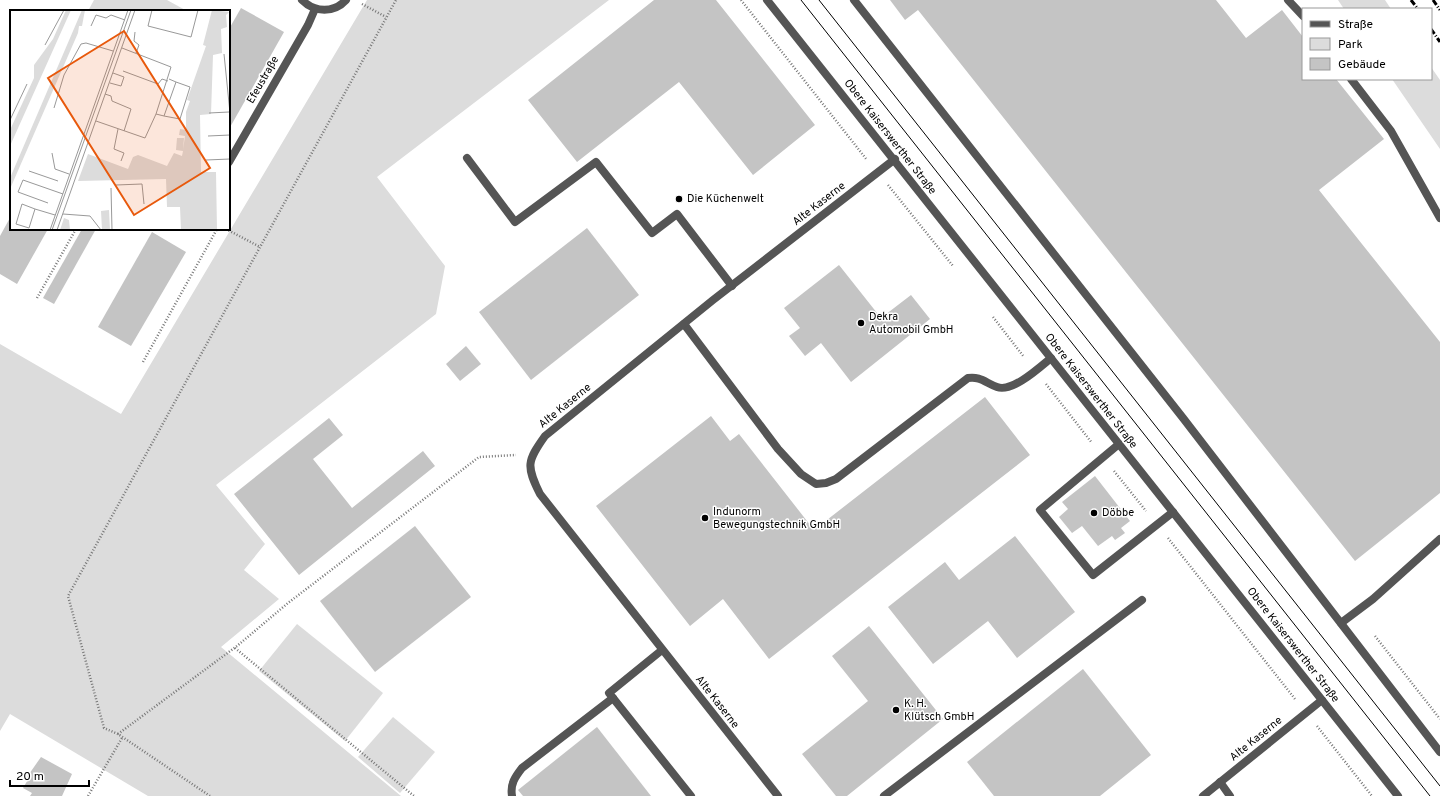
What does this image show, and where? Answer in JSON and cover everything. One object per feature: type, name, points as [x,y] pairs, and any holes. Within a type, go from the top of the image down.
[{"type":"street","points":[[302,0],[315,9],[325,10],[334,9],[346,0]]},
{"type":"street","name":"Obere Kaiserswerther Straße","points":[[767,0],[895,159],[1398,796]]},
{"type":"street","points":[[854,0],[1178,412],[1440,752]]},
{"type":"street","points":[[1288,0],[1302,15]]},
{"type":"street","name":"Efeustraße","points":[[230,160],[308,25],[315,9]]},
{"type":"street","points":[[1352,80],[1391,131],[1440,218]]},
{"type":"street","points":[[467,158],[515,222],[596,162],[652,233],[677,214],[732,286]]},
{"type":"street","name":"Alte Kaserne","points":[[778,796],[540,494],[530,474],[532,453],[545,436],[732,286],[895,159]]},
{"type":"street","points":[[684,324],[778,449],[801,474],[816,484],[826,483],[836,478],[968,378],[981,379],[998,388],[1004,388],[1013,385],[1051,358]]},
{"type":"street","points":[[1119,444],[1040,510],[1093,575],[1173,512]]},
{"type":"street","points":[[1341,623],[1373,599],[1440,539]]},
{"type":"street","points":[[884,796],[1142,600]]},
{"type":"street","points":[[662,650],[609,693],[690,796]]},
{"type":"street","points":[[512,796],[511,788],[515,776],[522,768],[613,698]]},
{"type":"street","name":"Alte Kaserne","points":[[1203,796],[1322,700]]},
{"type":"street","points":[[1220,782],[1230,796]]},
{"type":"path","points":[[356,0],[386,17]]},
{"type":"path","points":[[210,796],[118,734],[104,728],[68,596],[396,0]]},
{"type":"path","points":[[741,0],[955,268]]},
{"type":"path","points":[[37,298],[75,230]]},
{"type":"path","points":[[142,362],[216,230]]},
{"type":"path","points":[[228,230],[260,247]]},
{"type":"path","points":[[993,316],[1372,796]]},
{"type":"path","points":[[118,734],[235,648],[288,603],[479,457],[532,453]]},
{"type":"path","points":[[235,648],[414,796]]},
{"type":"path","points":[[88,796],[122,738]]},
{"type":"green space","points":[[94,0],[167,0],[185,10],[89,10]]},
{"type":"green space","points":[[367,0],[609,0],[377,177],[445,266],[436,314],[216,485],[265,544],[244,570],[279,599],[221,647],[401,796],[148,796],[10,714],[0,731],[0,344],[121,414]]},
{"type":"green space","points":[[1338,0],[1385,0],[1390,8],[1343,8]]},
{"type":"green space","points":[[1432,68],[1440,80],[1440,149],[1393,80],[1432,80]]},
{"type":"green space","points":[[297,624],[383,693],[345,741],[259,671]]},
{"type":"green space","points":[[393,717],[435,752],[400,793],[358,757]]},
{"type":"building","points":[[654,0],[716,0],[815,125],[753,175],[679,82],[577,162],[528,100]]},
{"type":"building","points":[[890,0],[1216,0],[1246,38],[1282,10],[1302,36],[1302,80],[1337,80],[1384,139],[1319,190],[1440,342],[1440,493],[1355,561],[918,10],[905,20]]},
{"type":"building","points":[[241,8],[284,32],[230,127],[230,27]]},
{"type":"building","points":[[10,218],[10,230],[47,230],[17,284],[0,274],[0,236]]},
{"type":"building","points":[[587,228],[639,295],[531,380],[479,312]]},
{"type":"building","points":[[81,230],[95,230],[54,304],[43,298]]},
{"type":"building","points":[[152,232],[186,252],[131,346],[98,327]]},
{"type":"building","name":"Dekra Automobil GmbH","points":[[839,265],[881,318],[911,295],[930,319],[851,382],[821,343],[805,356],[789,336],[800,328],[784,308]]},
{"type":"building","points":[[466,346],[481,364],[460,381],[446,364]]},
{"type":"building","name":"Indunorm Bewegungstechnik GmbH","points":[[985,397],[1030,455],[769,659],[723,599],[690,626],[596,506],[711,416],[730,441],[739,434],[814,530]]},
{"type":"building","points":[[329,418],[343,435],[313,459],[352,508],[423,451],[435,466],[299,575],[234,494]]},
{"type":"building","name":"Döbbe","points":[[1095,476],[1130,521],[1121,528],[1125,533],[1115,540],[1112,536],[1098,546],[1082,526],[1072,533],[1059,517],[1068,509],[1062,502]]},
{"type":"building","points":[[415,526],[471,597],[375,672],[320,601]]},
{"type":"building","points":[[1015,536],[1075,612],[1017,658],[988,621],[933,664],[888,607],[945,562],[959,580]]},
{"type":"building","name":"K. H. Klütsch GmbH","points":[[869,626],[943,719],[847,796],[836,796],[802,754],[868,701],[832,656]]},
{"type":"building","points":[[1083,669],[1151,755],[1100,796],[994,796],[967,762]]},
{"type":"building","points":[[597,727],[651,796],[523,796],[518,790]]},
{"type":"building","points":[[41,757],[72,774],[62,796],[30,796],[32,793],[23,788],[29,778],[27,777]]},
{"type":"tram line","points":[[801,0],[1430,796]]},
{"type":"tram line","points":[[819,0],[1440,786]]},
{"type":"railway","points":[[1411,0],[1417,8]]},
{"type":"railway","points":[[1433,0],[1440,10]]},
{"type":"railway","points":[[1432,30],[1440,42]]},
{"type":"place","name":"Die Küchenwelt","points":[[679,199]]},
{"type":"place","name":"Dekra Automobil GmbH","points":[[861,323]]},
{"type":"place","name":"Döbbe","points":[[1094,513]]},
{"type":"place","name":"Indunorm Bewegungstechnik GmbH","points":[[705,518]]},
{"type":"place","name":"K. H. Klütsch GmbH","points":[[896,710]]}]
